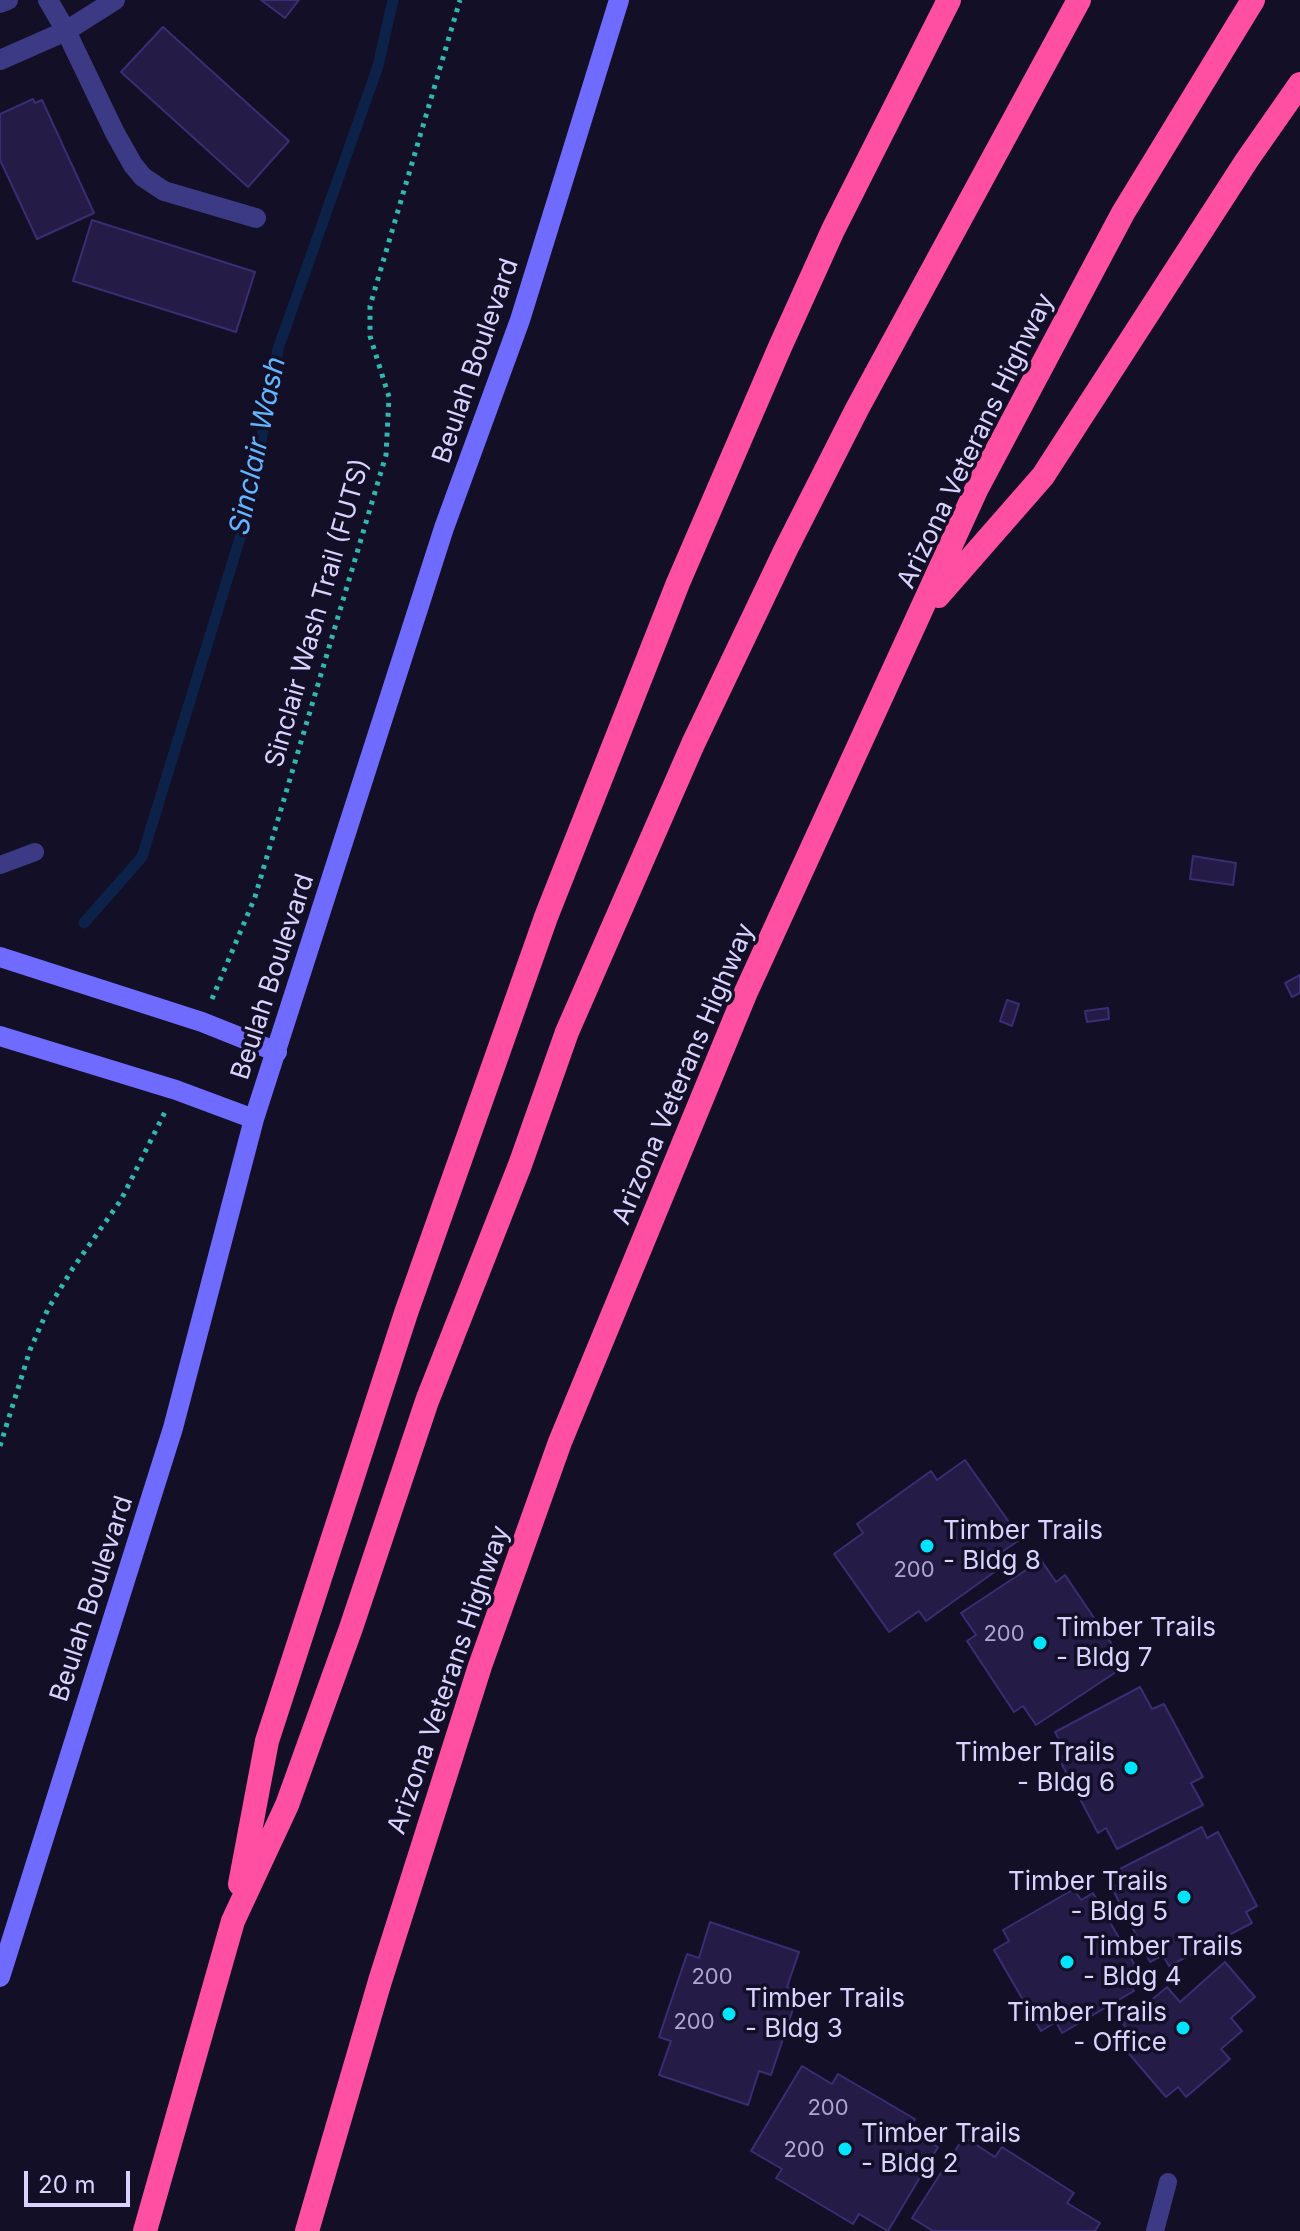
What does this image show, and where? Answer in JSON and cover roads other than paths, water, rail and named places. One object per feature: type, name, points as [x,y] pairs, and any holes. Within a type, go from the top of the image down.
[{"type":"highway","points":[[145,2231],[233,1921],[267,1741],[406,1313],[546,917],[678,583],[774,360],[833,230],[949,0]]},
{"type":"highway","points":[[233,1921],[287,1805],[351,1628],[427,1401],[520,1165],[567,1032],[675,783],[786,549],[857,409],[1079,0]]},
{"type":"highway","name":"Arizona Veterans Highway","points":[[307,2231],[380,1981],[480,1666],[560,1442],[746,992],[977,488],[1123,213],[1253,0]]},
{"type":"highway","points":[[920,615],[1043,476],[1247,160],[1300,84]]},
{"type":"main road","name":"Beulah Boulevard","points":[[0,1977],[173,1428],[254,1119],[444,528],[520,320],[619,0]]},
{"type":"main road","points":[[0,957],[202,1022],[277,1052]]},
{"type":"main road","points":[[0,1036],[176,1090],[254,1119]]},
{"type":"street","points":[[0,3],[8,0]]},
{"type":"street","points":[[48,0],[115,133],[143,177],[164,191],[256,218]]},
{"type":"street","points":[[0,60],[66,31],[115,0]]},
{"type":"lane","points":[[0,865],[35,852]]},
{"type":"lane","points":[[1155,2231],[1168,2182]]},
{"type":"waterway","name":"Sinclair Wash","points":[[84,923],[142,857],[255,489],[278,349],[378,66],[393,0]]},
{"type":"place","name":"Timber Trails - Bldg 8","points":[[927,1546]]},
{"type":"place","name":"Timber Trails - Bldg 7","points":[[1040,1643]]},
{"type":"place","name":"Timber Trails - Bldg 6","points":[[1131,1768]]},
{"type":"place","name":"Timber Trails - Bldg 5","points":[[1184,1897]]},
{"type":"place","name":"Timber Trails - Bldg 4","points":[[1067,1962]]},
{"type":"place","name":"Timber Trails - Bldg 3","points":[[729,2014]]},
{"type":"place","name":"Timber Trails - Office","points":[[1183,2028]]},
{"type":"place","name":"Timber Trails - Bldg 2","points":[[845,2149]]}]
